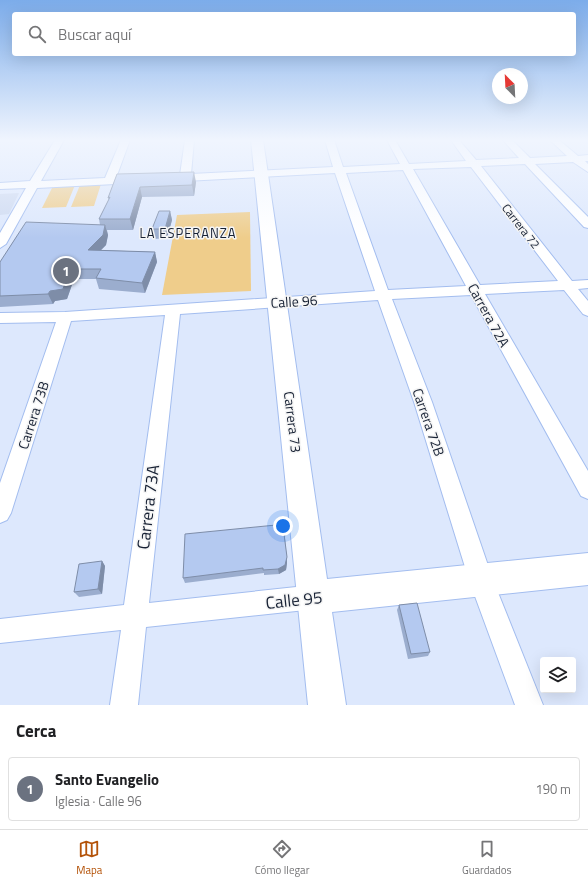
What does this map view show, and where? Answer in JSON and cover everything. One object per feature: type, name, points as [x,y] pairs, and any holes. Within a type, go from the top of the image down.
[{"type":"street","points":[[0,244],[39,173]]},
{"type":"street","points":[[109,181],[112,173]]},
{"type":"street","points":[[184,178],[185,173]]},
{"type":"street","points":[[162,179],[262,173]]},
{"type":"street","name":"Carrera 73","points":[[262,173],[327,705]]},
{"type":"street","name":"Carrera 72B","points":[[341,173],[383,295],[423,402],[481,580],[529,705]]},
{"type":"street","name":"Carrera 72A","points":[[409,173],[588,490]]},
{"type":"street","name":"Carrera 72","points":[[481,173],[588,311]]},
{"type":"street","points":[[539,173],[588,224]]},
{"type":"street","points":[[0,186],[147,179]]},
{"type":"street","name":"Calle 96","points":[[0,318],[173,310],[383,295],[588,284]]},
{"type":"street","name":"Carrera 73A","points":[[124,705],[173,310]]},
{"type":"street","name":"Carrera 73B","points":[[0,513],[65,316]]},
{"type":"street","name":"Calle 95","points":[[0,630],[588,569]]},
{"type":"shaded area","points":[[101,184],[94,206],[71,207],[80,185]]},
{"type":"shaded area","points":[[75,185],[66,207],[42,208],[53,186]]},
{"type":"shaded area","points":[[19,193],[9,214],[0,215],[0,194]]},
{"type":"shaded area","points":[[250,212],[251,291],[162,295],[177,215]]},
{"type":"building","points":[[194,173],[192,185],[140,187],[130,219],[99,219],[110,197],[108,198],[117,174]]},
{"type":"building","points":[[159,211],[170,211],[165,229],[152,229]]},
{"type":"building","points":[[26,222],[105,225],[103,235],[88,250],[155,252],[142,283],[96,278],[101,269],[70,269],[63,289],[50,291],[48,294],[0,296],[0,262]]},
{"type":"building","points":[[286,524],[284,534],[287,557],[285,565],[278,569],[263,570],[263,568],[183,578],[185,534]]},
{"type":"building","points":[[102,561],[98,589],[74,592],[79,564]]},
{"type":"building","points":[[417,603],[430,652],[411,654],[399,605]]},
{"type":"place","name":"Santo Evangelio","points":[[66,271]]},
{"type":"district","name":"LA ESPERANZA","points":[[188,233]]}]
